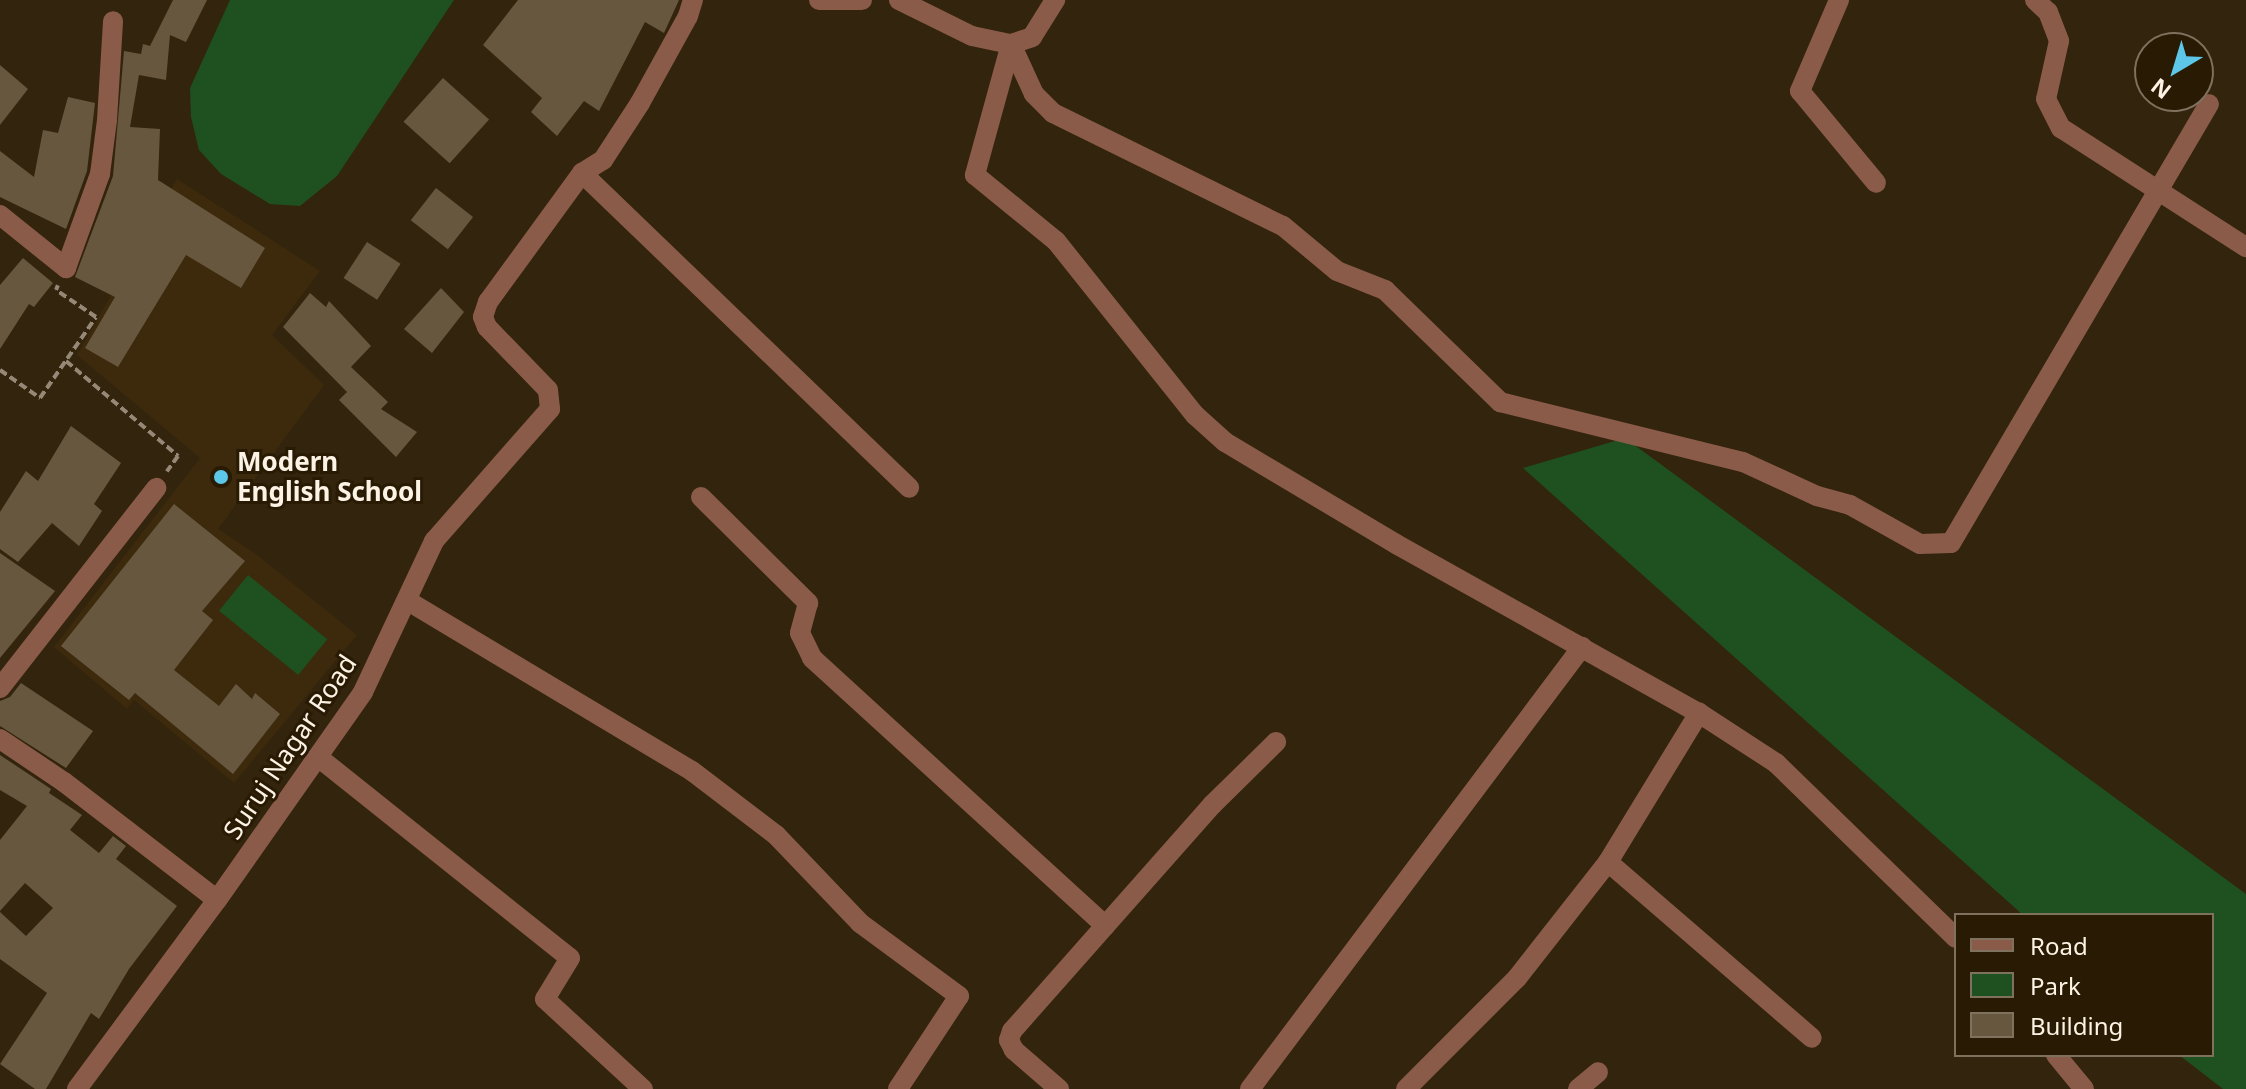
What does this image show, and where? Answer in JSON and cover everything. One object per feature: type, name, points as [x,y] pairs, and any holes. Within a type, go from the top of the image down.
[{"type":"street","name":"Suruj Nagar Road","points":[[77,1089],[217,900],[363,692],[434,541],[550,409],[548,390],[487,327],[483,317],[488,302],[582,173],[603,160],[668,53],[693,0]]},
{"type":"street","points":[[819,0],[862,0]]},
{"type":"street","points":[[899,0],[972,36],[1011,44],[1032,37],[1055,0]]},
{"type":"street","points":[[1839,0],[1800,91],[1876,183]]},
{"type":"street","points":[[2035,0],[2048,12],[2059,41],[2046,99],[2061,128],[2246,247]]},
{"type":"street","points":[[0,215],[66,268],[100,174],[113,21]]},
{"type":"street","points":[[1011,44],[1034,94],[1053,113],[1283,226],[1337,271],[1385,290],[1500,402],[1743,462],[1817,496],[1850,505],[1920,544],[1951,543],[2205,112]]},
{"type":"street","points":[[1011,44],[975,175],[1056,241],[1195,415],[1225,442],[1396,544],[1699,713],[1776,763],[1954,936]]},
{"type":"street","points":[[582,173],[909,488]]},
{"type":"street","points":[[0,688],[156,488]]},
{"type":"street","points":[[701,497],[808,603],[800,633],[812,658],[1105,926]]},
{"type":"street","points":[[408,601],[692,771],[776,835],[860,923],[959,996],[898,1089]]},
{"type":"street","points":[[1250,1089],[1582,647]]},
{"type":"street","points":[[1406,1089],[1517,978],[1608,862],[1699,713]]},
{"type":"street","points":[[0,739],[64,782],[217,900]]},
{"type":"street","points":[[1059,1089],[1014,1050],[1009,1040],[1012,1031],[1212,805],[1276,742]]},
{"type":"street","points":[[318,757],[570,958],[545,999],[643,1089]]},
{"type":"street","points":[[1608,862],[1812,1038]]},
{"type":"street","points":[[2058,1057],[2084,1089]]},
{"type":"street","points":[[1578,1089],[1598,1072]]},
{"type":"path","points":[[0,370],[40,398],[96,317],[56,290],[66,268]]},
{"type":"path","points":[[66,361],[178,456],[156,488]]},
{"type":"shaded area","name":"Modern English School","points":[[177,179],[320,271],[272,335],[324,385],[218,529],[256,554],[357,635],[234,783],[134,700],[127,709],[54,647],[200,458],[77,355]]},
{"type":"green space","points":[[230,0],[454,0],[337,176],[300,206],[270,204],[221,174],[199,150],[191,117],[190,88]]},
{"type":"green space","points":[[1625,438],[2246,894],[2246,1089],[2223,1089],[2182,1057],[2214,1057],[2214,913],[2021,913],[1523,468]]},
{"type":"green space","points":[[248,575],[327,639],[298,675],[219,611]]},
{"type":"building","points":[[173,0],[207,0],[186,42],[170,35],[166,80],[139,75],[130,127],[160,129],[158,180],[265,248],[241,288],[186,255],[118,367],[85,348],[115,297],[75,277],[113,176],[124,51],[141,54],[143,44],[150,46]]},
{"type":"building","points":[[518,0],[679,0],[664,33],[645,22],[599,111],[584,101],[557,136],[531,112],[542,98],[483,45]]},
{"type":"building","points":[[0,65],[28,89],[0,125]]},
{"type":"building","points":[[443,78],[489,119],[450,163],[404,122]]},
{"type":"building","points":[[68,97],[95,103],[87,171],[66,229],[0,197],[0,151],[34,177],[43,130],[58,133]]},
{"type":"building","points":[[436,188],[473,217],[448,249],[411,220]]},
{"type":"building","points":[[367,242],[401,264],[377,300],[344,278]]},
{"type":"building","points":[[23,258],[53,283],[34,307],[29,304],[0,349],[0,285]]},
{"type":"building","points":[[441,288],[464,312],[432,353],[404,329]]},
{"type":"building","points":[[310,293],[326,307],[329,301],[371,346],[351,367],[388,402],[381,409],[417,432],[396,457],[339,400],[347,392],[283,327]]},
{"type":"building","points":[[71,426],[121,463],[94,504],[102,511],[79,546],[52,523],[18,562],[0,549],[0,512],[26,471],[38,481]]},
{"type":"building","points":[[174,504],[245,561],[202,611],[213,620],[174,670],[219,706],[236,684],[252,699],[255,693],[280,714],[233,774],[135,693],[129,700],[61,646]]},
{"type":"building","points":[[0,553],[55,591],[0,658]]},
{"type":"building","points":[[21,683],[93,731],[66,768],[0,726],[0,701],[10,697]]},
{"type":"building","points":[[0,755],[51,789],[49,793],[82,815],[70,830],[99,853],[113,836],[126,846],[116,859],[177,906],[129,969],[99,1019],[91,1013],[46,1089],[35,1089],[0,1064],[47,993],[0,959],[0,912],[26,936],[53,908],[25,883],[0,911],[0,840],[27,806],[0,790]]},
{"type":"place","name":"Modern English School","points":[[221,477]]}]
